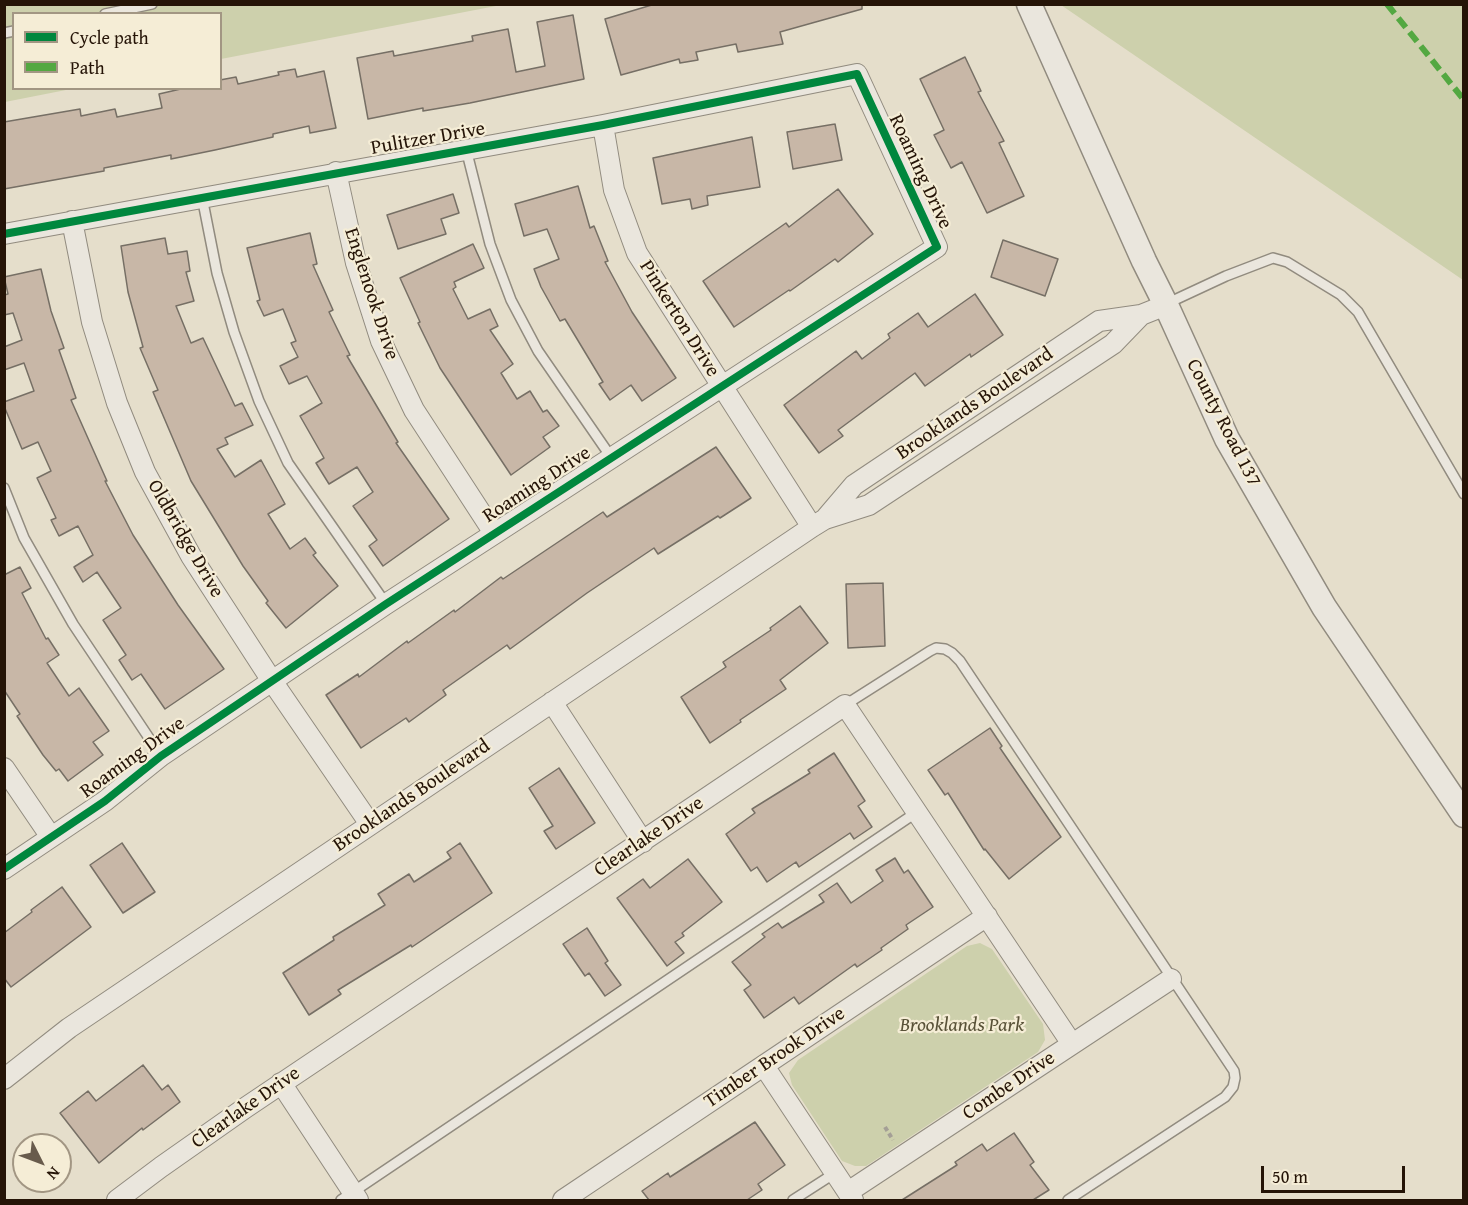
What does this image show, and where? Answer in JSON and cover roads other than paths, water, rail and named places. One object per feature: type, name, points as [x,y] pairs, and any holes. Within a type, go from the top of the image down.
[{"type":"street","name":"County Road 137","points":[[1029,4],[1143,261],[1166,304],[1227,439],[1324,607],[1464,815]]},
{"type":"street","name":"Pulitzer Drive","points":[[4,234],[603,125],[857,74]]},
{"type":"street","name":"Roaming Drive","points":[[4,869],[105,801],[160,756],[386,603],[937,247],[857,74]]},
{"type":"street","name":"Pinkerton Drive","points":[[603,125],[614,190],[637,253],[721,386],[819,523]]},
{"type":"street","name":"Englenook Drive","points":[[336,172],[356,262],[381,341],[414,410],[494,533]]},
{"type":"street","name":"Oldbridge Drive","points":[[72,221],[92,322],[117,403],[145,472],[191,555],[272,681],[370,824]]},
{"type":"street","name":"Brooklands Boulevard","points":[[4,1079],[69,1028],[819,523],[869,505],[1113,344],[1141,315],[1166,304]]},
{"type":"street","points":[[552,702],[644,842]]},
{"type":"street","points":[[845,705],[1072,1044]]},
{"type":"street","name":"Clearlake Drive","points":[[117,1200],[160,1167],[281,1083],[644,842],[845,705]]},
{"type":"street","points":[[4,768],[51,837]]},
{"type":"street","name":"Timber Brook Drive","points":[[563,1200],[987,916]]},
{"type":"street","name":"Combe Drive","points":[[850,1196],[1171,979]]},
{"type":"street","points":[[764,1066],[850,1196]]},
{"type":"street","points":[[281,1083],[351,1198]]},
{"type":"lane","points":[[114,12],[152,4]]},
{"type":"lane","points":[[466,149],[490,244],[511,300],[538,351],[611,457]]},
{"type":"lane","points":[[202,197],[217,273],[234,332],[259,401],[288,463],[386,603]]},
{"type":"lane","points":[[1166,304],[1226,276],[1273,258],[1287,262],[1341,295],[1358,312],[1464,494]]},
{"type":"lane","points":[[4,488],[24,538],[73,624],[160,756]]},
{"type":"lane","points":[[845,705],[936,648],[952,653],[960,661],[1234,1071],[1233,1087],[1225,1097],[1068,1200]]},
{"type":"lane","points":[[351,1198],[916,812]]},
{"type":"lane","points":[[793,1200],[835,1173]]},
{"type":"park label","name":"Brooklands Park","points":[[962,1026]]}]
